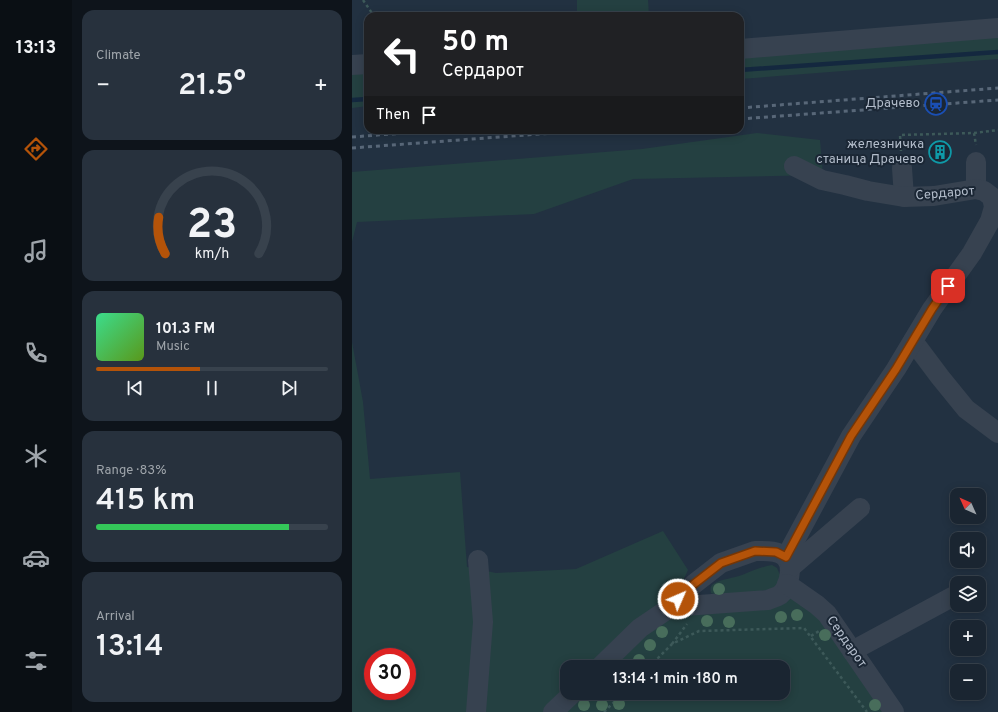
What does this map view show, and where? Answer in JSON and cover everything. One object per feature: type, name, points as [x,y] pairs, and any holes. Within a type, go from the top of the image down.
[{"type":"street","points":[[744,49],[998,28]]},
{"type":"street","points":[[352,66],[364,64]]},
{"type":"street","points":[[976,155],[989,193]]},
{"type":"street","name":"Сердарот","points":[[794,166],[822,180],[904,197],[989,193],[994,207],[990,221],[972,253],[932,309],[851,436],[788,570],[822,610],[894,712]]},
{"type":"street","points":[[902,168],[904,197]]},
{"type":"street","points":[[913,341],[966,409],[998,434]]},
{"type":"street","points":[[671,607],[768,600],[780,594],[788,570],[860,508]]},
{"type":"street","points":[[607,660],[640,628],[671,607],[694,584],[721,563],[755,551],[776,552],[788,570]]},
{"type":"street","points":[[476,712],[483,622],[478,560]]},
{"type":"street","points":[[852,651],[950,597]]},
{"type":"street","points":[[552,712],[565,700]]},
{"type":"path","points":[[364,0],[372,12]]},
{"type":"path","points":[[902,168],[900,135],[974,133],[998,130]]},
{"type":"path","points":[[974,133],[976,155]]},
{"type":"path","points":[[656,660],[672,644],[699,631],[804,628],[867,712]]},
{"type":"path","points":[[604,712],[616,700]]},
{"type":"green space","points":[[577,0],[648,0],[649,12],[577,12]]},
{"type":"green space","points":[[998,28],[998,59],[744,79],[744,49]]},
{"type":"green space","points":[[364,64],[364,106],[352,108],[352,65]]},
{"type":"green space","points":[[757,133],[820,140],[823,175],[633,179],[534,214],[357,222],[352,242],[352,172],[642,149]]},
{"type":"green space","points":[[352,342],[363,402],[370,479],[460,472],[467,567],[496,573],[576,569],[663,531],[688,570],[675,598],[602,660],[560,660],[560,699],[546,712],[352,712]]},
{"type":"green space","points":[[772,565],[777,568],[781,577],[777,589],[719,596],[711,593],[711,586],[713,584]]},
{"type":"green space","points":[[780,594],[817,605],[894,712],[553,712],[566,700],[790,700],[790,660],[608,660],[671,607]]},
{"type":"waterway","points":[[744,70],[998,52]]},
{"type":"waterway","points":[[352,100],[364,99]]},
{"type":"railway","points":[[744,108],[998,88]]},
{"type":"railway","points":[[744,119],[998,100]]},
{"type":"railway","points":[[352,137],[391,134]]},
{"type":"railway","points":[[352,148],[539,134]]},
{"type":"place","name":"Драчево","points":[[936,104]]},
{"type":"place","name":"железничка станица Драчево","points":[[940,152]]},
{"type":"route","points":[[678,599],[694,584],[721,563],[755,551],[768,550],[786,557],[851,436],[896,369],[932,309],[948,286]]}]
